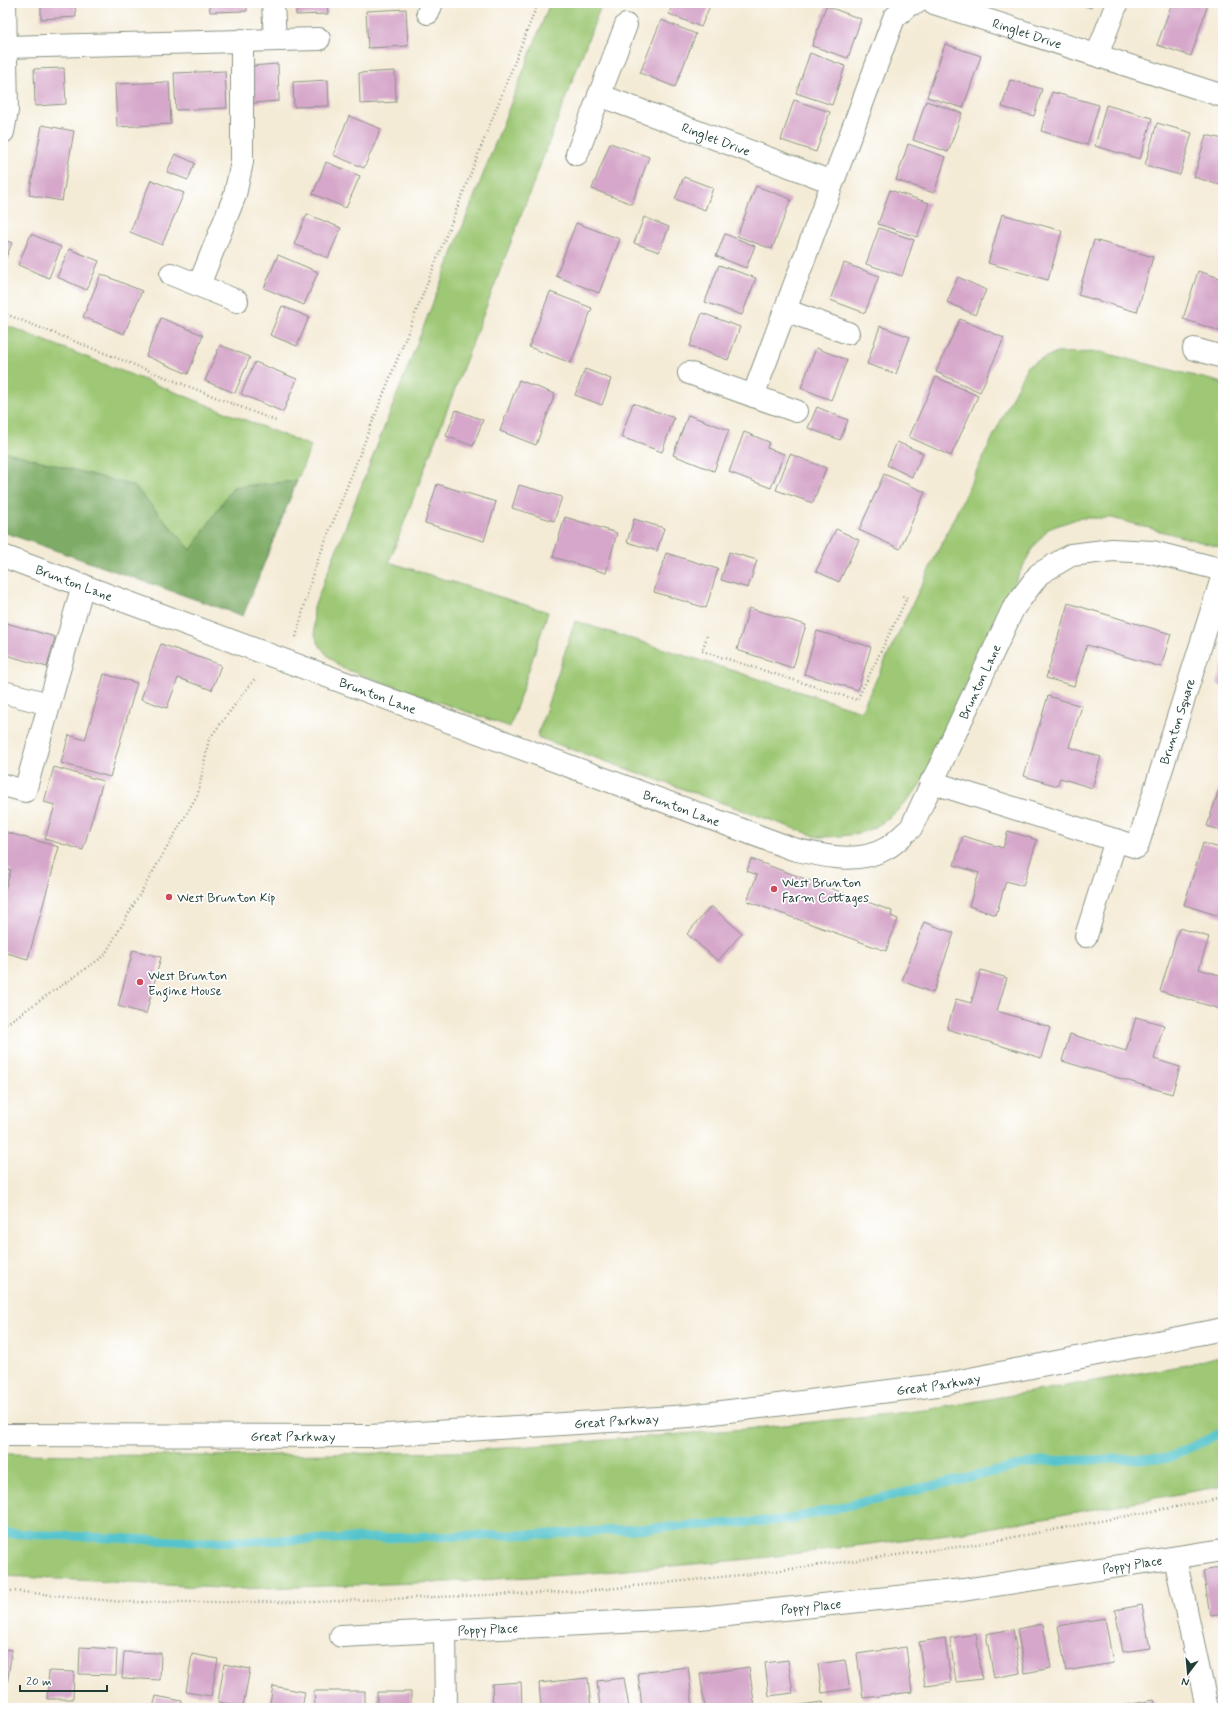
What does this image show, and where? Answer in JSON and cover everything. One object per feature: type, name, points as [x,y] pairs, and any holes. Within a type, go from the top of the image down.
[{"type":"street","points":[[3,132],[6,112],[5,3]]},
{"type":"street","points":[[273,3],[275,40]]},
{"type":"street","points":[[753,396],[894,18],[910,4],[916,3]]},
{"type":"street","name":"Ringlet Drive","points":[[934,3],[1223,96]]},
{"type":"street","points":[[1097,55],[1117,3]]},
{"type":"street","points":[[577,154],[626,25]]},
{"type":"street","points":[[5,47],[319,38]]},
{"type":"street","points":[[199,285],[235,195],[242,162],[242,40]]},
{"type":"street","name":"Ringlet Drive","points":[[599,95],[832,182]]},
{"type":"street","points":[[171,274],[237,301]]},
{"type":"street","points":[[785,310],[848,333]]},
{"type":"street","points":[[1194,349],[1223,357]]},
{"type":"street","points":[[689,373],[796,412]]},
{"type":"street","name":"Brunton Lane","points":[[3,556],[793,849],[829,857],[860,857],[887,848],[911,828],[931,782],[1013,609],[1040,574],[1071,555],[1112,550],[1152,552],[1223,570]]},
{"type":"street","name":"Brunton Square","points":[[931,782],[1137,847],[1223,575]]},
{"type":"street","points":[[3,785],[25,791],[83,585]]},
{"type":"street","points":[[3,692],[49,704]]},
{"type":"street","points":[[1086,936],[1116,840]]},
{"type":"street","name":"Great Parkway","points":[[3,1435],[370,1436],[689,1416],[945,1384],[1223,1329]]},
{"type":"street","name":"Poppy Place","points":[[340,1636],[700,1618],[963,1590],[1223,1550]]},
{"type":"street","name":"Poppy Place","points":[[1175,1558],[1207,1708]]},
{"type":"street","name":"Poppy Place","points":[[445,1631],[446,1708]]},
{"type":"path","points":[[3,1026],[104,956],[198,794],[209,738],[280,659],[538,3]]},
{"type":"path","points":[[3,313],[276,421]]},
{"type":"path","points":[[707,636],[702,651],[857,700],[907,598],[900,595]]},
{"type":"path","points":[[3,1590],[123,1602],[312,1602],[587,1591],[760,1573],[972,1545],[1223,1498]]},
{"type":"green space","points":[[550,3],[602,3],[389,562],[548,612],[510,727],[342,668],[327,655],[318,642],[314,627],[314,607]]},
{"type":"green space","points":[[3,324],[311,446],[297,481],[233,487],[191,550],[134,486],[3,451]]},
{"type":"green space","points":[[1100,352],[1223,383],[1223,548],[1112,518],[1079,518],[1048,529],[1032,549],[993,624],[919,787],[897,811],[876,827],[851,835],[818,837],[537,737],[575,621],[861,711],[1027,366],[1055,353]]},
{"type":"green space","points":[[3,451],[134,486],[191,550],[233,487],[297,481],[243,616],[3,532]]},
{"type":"green space","points":[[1223,1355],[1223,1486],[971,1531],[761,1558],[581,1574],[445,1582],[237,1589],[3,1576],[3,1454],[209,1456],[454,1452],[746,1429],[926,1410],[1186,1365]]},
{"type":"building","points":[[41,3],[75,3],[76,17],[41,19]]},
{"type":"building","points":[[209,3],[247,3],[247,11],[210,12]]},
{"type":"building","points":[[296,3],[327,3],[328,14],[296,15]]},
{"type":"building","points":[[673,3],[711,3],[701,27],[669,14]]},
{"type":"building","points":[[1076,3],[1093,3],[1091,8]]},
{"type":"building","points":[[1172,3],[1195,3],[1207,7],[1191,56],[1157,45]]},
{"type":"building","points":[[826,6],[861,19],[848,58],[812,46]]},
{"type":"building","points":[[406,9],[408,46],[368,48],[366,11]]},
{"type":"building","points":[[661,20],[696,34],[675,87],[640,73]]},
{"type":"building","points":[[945,44],[981,56],[963,108],[927,97]]},
{"type":"building","points":[[810,53],[845,66],[832,105],[796,93]]},
{"type":"building","points":[[278,64],[279,101],[252,103],[250,66]]},
{"type":"building","points":[[64,68],[66,104],[35,106],[34,69]]},
{"type":"building","points":[[225,71],[227,108],[176,110],[174,73]]},
{"type":"building","points":[[395,71],[396,102],[360,104],[359,73]]},
{"type":"building","points":[[328,80],[329,106],[294,107],[293,82]]},
{"type":"building","points":[[1010,80],[1042,89],[1034,116],[1002,107]]},
{"type":"building","points":[[169,82],[171,124],[117,127],[115,84]]},
{"type":"building","points":[[1052,92],[1099,105],[1087,145],[1041,131]]},
{"type":"building","points":[[794,100],[830,112],[816,152],[781,140]]},
{"type":"building","points":[[926,101],[962,113],[948,152],[913,140]]},
{"type":"building","points":[[1106,105],[1152,118],[1140,159],[1095,146]]},
{"type":"building","points":[[349,116],[381,129],[364,168],[333,155]]},
{"type":"building","points":[[1157,123],[1192,133],[1180,175],[1145,165]]},
{"type":"building","points":[[42,125],[74,131],[62,201],[29,195]]},
{"type":"building","points":[[1206,135],[1223,139],[1223,186],[1194,177]]},
{"type":"building","points":[[610,143],[649,157],[632,204],[592,189]]},
{"type":"building","points":[[908,144],[946,157],[934,193],[896,180]]},
{"type":"building","points":[[175,154],[195,163],[188,180],[167,172]]},
{"type":"building","points":[[326,162],[360,176],[346,208],[313,194]]},
{"type":"building","points":[[684,177],[713,188],[705,210],[675,199]]},
{"type":"building","points":[[151,180],[184,193],[162,245],[130,232]]},
{"type":"building","points":[[756,186],[791,199],[772,249],[737,236]]},
{"type":"building","points":[[890,190],[929,203],[917,237],[878,224]]},
{"type":"building","points":[[307,214],[341,228],[328,258],[294,244]]},
{"type":"building","points":[[1002,214],[1062,231],[1048,280],[988,263]]},
{"type":"building","points":[[644,217],[669,227],[659,252],[634,243]]},
{"type":"building","points":[[576,223],[620,239],[599,293],[556,276]]},
{"type":"building","points":[[879,228],[914,240],[902,276],[866,264]]},
{"type":"building","points":[[31,234],[61,247],[49,278],[18,265]]},
{"type":"building","points":[[725,234],[755,246],[746,268],[716,256]]},
{"type":"building","points":[[3,239],[12,243],[3,265]]},
{"type":"building","points":[[1094,240],[1153,257],[1137,312],[1078,295]]},
{"type":"building","points":[[69,249],[99,261],[87,290],[57,277]]},
{"type":"building","points":[[278,255],[318,272],[304,305],[264,288]]},
{"type":"building","points":[[844,263],[879,276],[865,313],[830,300]]},
{"type":"building","points":[[719,265],[756,278],[742,315],[705,302]]},
{"type":"building","points":[[1198,271],[1223,279],[1223,332],[1183,319]]},
{"type":"building","points":[[101,274],[142,291],[124,334],[83,317]]},
{"type":"building","points":[[958,277],[986,290],[975,315],[947,302]]},
{"type":"building","points":[[550,292],[592,308],[571,363],[529,347]]},
{"type":"building","points":[[282,306],[309,317],[297,346],[270,335]]},
{"type":"building","points":[[702,313],[740,327],[728,360],[690,346]]},
{"type":"building","points":[[161,318],[203,335],[188,374],[146,356]]},
{"type":"building","points":[[960,319],[1004,338],[980,392],[936,372]]},
{"type":"building","points":[[880,326],[910,337],[896,374],[867,364]]},
{"type":"building","points":[[220,345],[250,357],[235,393],[205,381]]},
{"type":"building","points":[[816,348],[847,360],[831,400],[801,388]]},
{"type":"building","points":[[255,362],[297,379],[283,412],[241,394]]},
{"type":"building","points":[[585,369],[611,379],[602,405],[575,395]]},
{"type":"building","points":[[936,377],[978,396],[951,456],[909,437]]},
{"type":"building","points":[[519,380],[555,394],[536,445],[500,431]]},
{"type":"building","points":[[633,403],[674,418],[662,452],[621,437]]},
{"type":"building","points":[[817,407],[848,420],[840,440],[808,428]]},
{"type":"building","points":[[456,410],[483,420],[473,446],[446,436]]},
{"type":"building","points":[[688,415],[729,430],[714,471],[673,455]]},
{"type":"building","points":[[744,432],[769,442],[767,448],[784,454],[771,488],[729,472]]},
{"type":"building","points":[[897,442],[923,453],[912,477],[887,465]]},
{"type":"building","points":[[790,454],[826,468],[813,503],[776,490]]},
{"type":"building","points":[[884,474],[925,492],[900,549],[859,530]]},
{"type":"building","points":[[437,484],[496,502],[484,541],[425,523]]},
{"type":"building","points":[[519,485],[562,497],[554,521],[512,508]]},
{"type":"building","points":[[565,517],[617,533],[606,573],[553,557]]},
{"type":"building","points":[[634,519],[664,528],[657,551],[627,542]]},
{"type":"building","points":[[836,529],[859,540],[839,582],[816,571]]},
{"type":"building","points":[[729,552],[757,560],[748,588],[721,580]]},
{"type":"building","points":[[666,553],[718,569],[706,608],[654,592]]},
{"type":"building","points":[[1068,603],[1171,634],[1161,667],[1087,645],[1074,686],[1046,678]]},
{"type":"building","points":[[749,608],[806,625],[793,668],[737,650]]},
{"type":"building","points":[[3,622],[55,637],[47,667],[3,654]]},
{"type":"building","points":[[817,631],[871,647],[858,690],[804,674]]},
{"type":"building","points":[[161,644],[221,665],[212,690],[178,678],[167,708],[141,699]]},
{"type":"building","points":[[1223,664],[1223,686],[1217,684]]},
{"type":"building","points":[[104,674],[137,683],[110,777],[61,763],[69,735],[85,740]]},
{"type":"building","points":[[1048,696],[1082,706],[1069,747],[1101,757],[1092,788],[1060,778],[1057,786],[1024,776]]},
{"type":"building","points":[[54,767],[103,781],[83,850],[45,839],[55,805],[44,802]]},
{"type":"building","points":[[1223,777],[1223,831],[1207,826]]},
{"type":"building","points":[[1008,831],[1037,840],[1023,886],[1006,881],[996,915],[969,906],[979,873],[954,865],[963,836],[1003,848]]},
{"type":"building","points":[[5,832],[59,847],[28,959],[3,952],[3,896],[11,870],[3,868],[3,838]]},
{"type":"building","points":[[1203,843],[1223,849],[1223,917],[1184,905]]},
{"type":"building","points":[[751,859],[892,911],[891,916],[898,919],[886,951],[747,901],[757,875],[747,871]]},
{"type":"building","points":[[711,906],[742,933],[718,961],[687,934]]},
{"type":"building","points":[[924,922],[954,933],[933,993],[902,981]]},
{"type":"building","points":[[1179,928],[1209,937],[1199,969],[1223,976],[1223,1010],[1160,991]]},
{"type":"building","name":"West Brunton Engine House","points":[[133,950],[161,957],[146,1014],[118,1006]]},
{"type":"building","points":[[981,970],[1007,978],[997,1011],[1050,1027],[1041,1058],[947,1029],[956,999],[971,1003]]},
{"type":"building","points":[[1136,1017],[1164,1025],[1154,1059],[1180,1067],[1172,1094],[1062,1061],[1070,1034],[1126,1051]]},
{"type":"building","points":[[1223,1567],[1223,1613],[1210,1615],[1203,1571]]},
{"type":"building","points":[[1142,1605],[1150,1648],[1123,1652],[1115,1610]]},
{"type":"building","points":[[1105,1618],[1113,1663],[1066,1671],[1058,1626]]},
{"type":"building","points":[[1043,1624],[1051,1668],[1025,1673],[1017,1629]]},
{"type":"building","points":[[1013,1629],[1020,1673],[994,1678],[986,1634]]},
{"type":"building","points":[[976,1634],[982,1679],[956,1682],[950,1638]]},
{"type":"building","points":[[945,1638],[951,1683],[925,1686],[919,1642]]},
{"type":"building","points":[[80,1647],[117,1649],[116,1675],[79,1674]]},
{"type":"building","points":[[906,1647],[912,1692],[863,1698],[857,1654]]},
{"type":"building","points":[[3,1649],[12,1650],[7,1685],[3,1685]]},
{"type":"building","points":[[124,1652],[161,1653],[160,1680],[122,1678]]},
{"type":"building","points":[[192,1654],[218,1659],[211,1696],[186,1692]]},
{"type":"building","points":[[788,1660],[793,1693],[769,1696],[765,1663]]},
{"type":"building","points":[[845,1660],[850,1689],[822,1693],[818,1664]]},
{"type":"building","points":[[224,1664],[250,1669],[243,1706],[218,1702]]},
{"type":"building","points":[[688,1667],[693,1708],[642,1708],[638,1673]]},
{"type":"building","points":[[749,1667],[755,1708],[705,1708],[700,1674]]},
{"type":"building","points":[[49,1671],[74,1672],[73,1699],[47,1699]]},
{"type":"building","points":[[588,1678],[591,1708],[541,1708],[539,1683]]},
{"type":"building","points":[[624,1678],[629,1708],[600,1708],[597,1681]]},
{"type":"building","points":[[521,1682],[522,1708],[493,1708],[492,1684]]},
{"type":"building","points":[[273,1686],[305,1692],[302,1708],[269,1708]]},
{"type":"building","points":[[314,1691],[365,1691],[365,1708],[315,1708]]},
{"type":"building","points":[[377,1692],[411,1692],[411,1708],[377,1708]]},
{"type":"building","points":[[156,1696],[182,1701],[181,1708],[153,1708]]},
{"type":"building","points":[[1154,1700],[1156,1708],[1121,1708],[1121,1706]]},
{"type":"building","points":[[823,1702],[824,1708],[800,1708],[800,1705]]},
{"type":"waterway","points":[[3,1533],[196,1542],[551,1534],[786,1520],[1039,1461],[1168,1458],[1223,1432]]},
{"type":"place","name":"West Brunton Farm Cottages","points":[[774,889]]},
{"type":"place","name":"West Brunton Kip","points":[[169,897]]},
{"type":"place","name":"West Brunton Engine House","points":[[140,982]]}]
